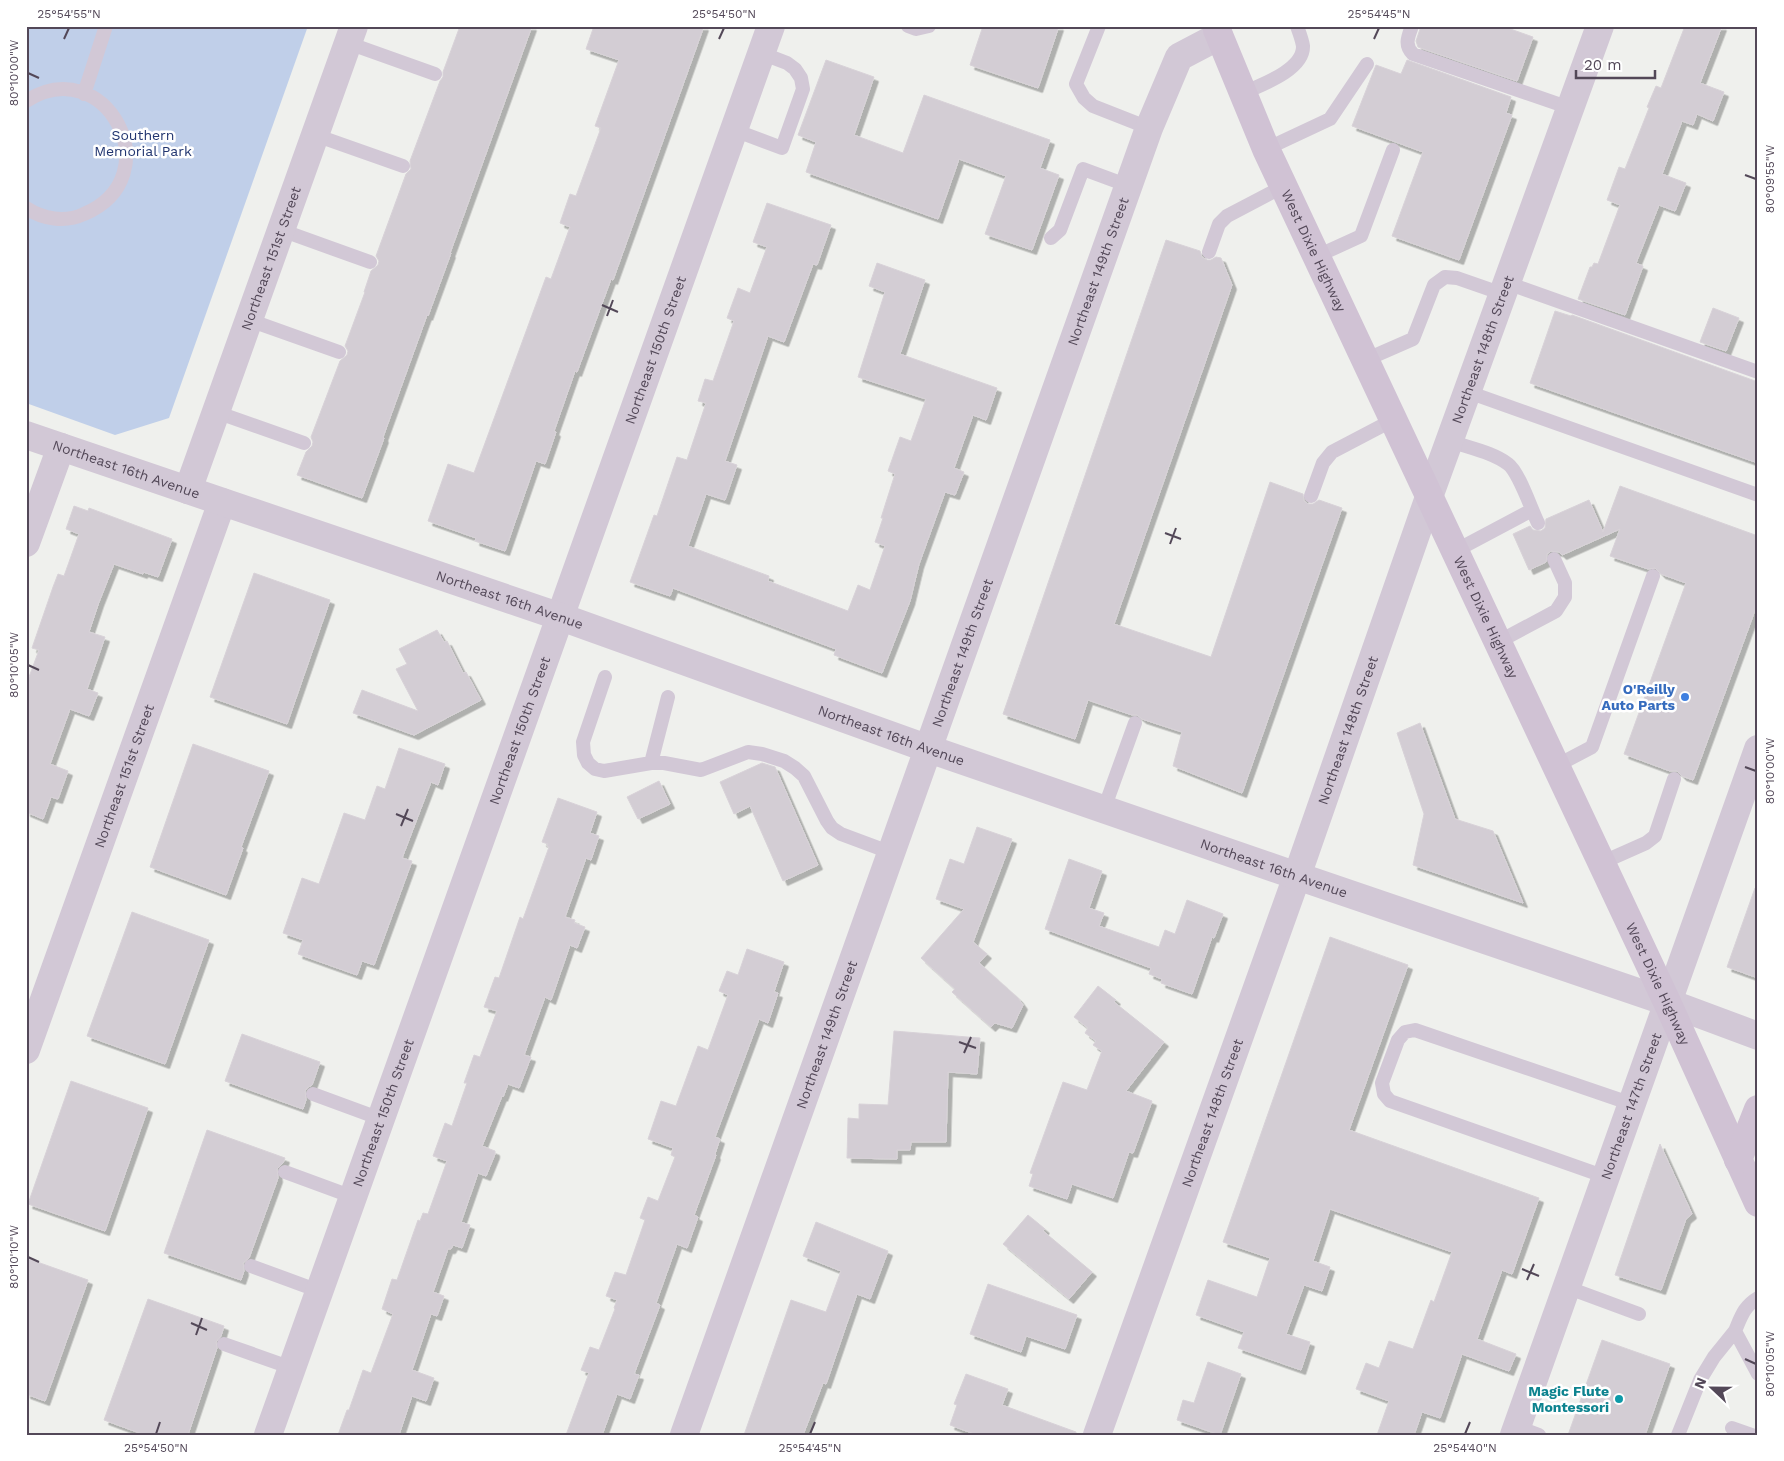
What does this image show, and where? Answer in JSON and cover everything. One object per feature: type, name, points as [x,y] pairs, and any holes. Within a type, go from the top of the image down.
[{"type":"main road","name":"West Dixie Highway","points":[[1215,30],[1266,149],[1667,1002],[1758,1203]]},
{"type":"main road","points":[[1738,1160],[1758,1109]]},
{"type":"street","name":"Northeast 150th Street","points":[[268,1435],[771,26]]},
{"type":"street","name":"Northeast 148th Street","points":[[1097,1435],[1297,876],[1429,497],[1600,26]]},
{"type":"street","name":"Northeast 149th Street","points":[[684,1435],[1150,128],[1179,57],[1215,30]]},
{"type":"street","name":"Northeast 151st Street","points":[[188,490],[351,35]]},
{"type":"street","name":"Northeast 16th Avenue","points":[[26,434],[561,617],[929,749],[1667,1002],[1758,1036]]},
{"type":"street","points":[[26,543],[61,447]]},
{"type":"street","name":"Northeast 151st Street","points":[[26,1050],[222,502]]},
{"type":"street","name":"Northeast 147th Street","points":[[1523,1432],[1566,1287],[1758,749]]},
{"type":"lane","points":[[84,94],[106,26]]},
{"type":"lane","points":[[908,26],[916,29],[930,26]]},
{"type":"lane","points":[[1099,26],[1076,84],[1084,98],[1092,106],[1150,128]]},
{"type":"lane","points":[[1243,93],[1281,76],[1299,57],[1303,47],[1297,26]]},
{"type":"lane","points":[[1412,26],[1407,42],[1408,49],[1413,54],[1570,108]]},
{"type":"lane","points":[[351,35],[435,74]]},
{"type":"lane","points":[[734,130],[782,148],[802,89],[800,78],[795,69],[787,63],[761,53]]},
{"type":"lane","points":[[1266,149],[1330,119],[1367,64]]},
{"type":"lane","points":[[26,101],[37,94],[58,89],[80,92],[99,100],[114,115],[124,134],[127,155],[123,176],[112,195],[96,209],[77,218],[55,219],[26,208]]},
{"type":"lane","points":[[315,136],[403,166]]},
{"type":"lane","points":[[1317,256],[1361,236],[1392,150]]},
{"type":"lane","points":[[1051,238],[1060,230],[1083,170],[1129,186]]},
{"type":"lane","points":[[1208,252],[1219,224],[1227,216],[1284,186]]},
{"type":"lane","points":[[282,230],[370,262]]},
{"type":"lane","points":[[1365,360],[1413,339],[1434,285],[1445,278],[1457,278],[1505,289],[1758,372]]},
{"type":"lane","points":[[249,320],[339,352]]},
{"type":"lane","points":[[1468,392],[1758,495]]},
{"type":"lane","points":[[216,412],[304,443]]},
{"type":"lane","points":[[1311,496],[1323,463],[1332,452],[1393,420]]},
{"type":"lane","points":[[1450,441],[1494,456],[1509,465],[1517,477],[1535,517],[1455,551]]},
{"type":"lane","points":[[1498,642],[1556,611],[1561,604],[1565,598],[1565,583],[1554,559]]},
{"type":"lane","points":[[1556,766],[1592,747],[1653,576]]},
{"type":"lane","points":[[605,677],[583,742],[584,755],[588,763],[596,769],[604,771],[650,763],[664,763],[702,770],[748,752],[762,754],[784,761],[804,776],[832,828],[841,834],[892,852]]},
{"type":"lane","points":[[650,763],[668,696]]},
{"type":"lane","points":[[1104,809],[1135,723]]},
{"type":"lane","points":[[1601,863],[1646,843],[1654,836],[1674,778]]},
{"type":"lane","points":[[1606,1177],[1390,1101],[1384,1094],[1382,1083],[1385,1074],[1398,1040],[1405,1032],[1414,1030],[1632,1104]]},
{"type":"lane","points":[[313,1094],[381,1119]]},
{"type":"lane","points":[[285,1172],[353,1197]]},
{"type":"lane","points":[[252,1266],[319,1291]]},
{"type":"lane","points":[[1566,1287],[1639,1314]]},
{"type":"lane","points":[[1678,1435],[1700,1380],[1714,1357],[1735,1331],[1742,1313],[1748,1305],[1758,1298]]},
{"type":"lane","points":[[1735,1331],[1758,1374]]},
{"type":"lane","points":[[224,1344],[292,1368]]},
{"type":"lane","points":[[1732,1428],[1752,1435]]},
{"type":"green space","name":"Southern Memorial Park","points":[[26,26],[308,26],[169,418],[115,435],[26,403]]},
{"type":"building","points":[[460,26],[532,26],[362,498],[297,475],[306,452],[312,446],[311,437],[340,361],[347,355],[348,351],[345,346],[371,271],[378,265],[379,261],[376,256],[406,174],[411,169],[410,161],[443,77],[443,72]]},
{"type":"building","points":[[594,26],[704,26],[613,280],[611,279],[577,372],[575,371],[554,431],[556,432],[545,464],[536,461],[505,551],[475,541],[476,538],[428,521],[448,464],[474,473],[546,277],[551,279],[570,227],[560,223],[570,194],[576,196],[601,128],[595,126],[619,60],[586,49]]},
{"type":"building","points":[[983,26],[1059,26],[1038,88],[970,65]]},
{"type":"building","points":[[1421,26],[1502,26],[1533,37],[1517,81],[1418,47],[1416,41]]},
{"type":"building","points":[[1685,26],[1722,26],[1700,83],[1724,92],[1713,121],[1697,114],[1693,125],[1682,121],[1662,174],[1686,183],[1675,211],[1659,205],[1636,263],[1643,266],[1625,315],[1578,299],[1590,267],[1594,263],[1598,264],[1620,205],[1607,200],[1619,167],[1625,169],[1649,108],[1647,107],[1656,86],[1661,88]]},
{"type":"building","points":[[826,60],[874,77],[854,135],[903,153],[924,95],[1050,140],[1040,168],[1059,175],[1032,250],[985,234],[1006,176],[959,159],[938,219],[806,172],[816,142],[798,135]]},
{"type":"building","points":[[1407,60],[1511,97],[1506,113],[1512,115],[1459,260],[1392,236],[1423,152],[1352,126],[1376,65],[1401,74]]},
{"type":"building","points":[[767,203],[831,225],[817,265],[813,264],[784,342],[768,336],[725,461],[737,465],[725,500],[706,494],[688,546],[769,576],[768,581],[848,611],[858,585],[870,590],[885,546],[875,542],[895,474],[888,471],[900,437],[911,441],[926,399],[858,377],[885,292],[869,286],[877,263],[925,280],[900,354],[997,388],[986,420],[973,415],[954,468],[964,472],[955,495],[945,492],[919,564],[910,601],[882,673],[834,655],[836,649],[673,588],[670,596],[630,582],[654,515],[657,516],[677,457],[687,460],[706,403],[698,401],[705,379],[713,381],[734,321],[727,318],[738,288],[750,293],[767,247],[753,242]]},
{"type":"building","points":[[1166,240],[1200,251],[1202,257],[1207,260],[1216,257],[1221,258],[1232,285],[1114,624],[1211,657],[1270,482],[1303,494],[1304,501],[1308,504],[1313,504],[1319,500],[1342,508],[1242,793],[1173,766],[1182,732],[1142,719],[1137,715],[1088,700],[1075,739],[1003,714]]},
{"type":"building","points":[[1713,308],[1739,318],[1726,351],[1700,342]]},
{"type":"building","points":[[1555,311],[1572,315],[1758,382],[1758,463],[1530,383]]},
{"type":"building","points":[[1620,486],[1758,536],[1758,602],[1693,780],[1682,776],[1677,771],[1670,771],[1624,754],[1686,583],[1661,574],[1655,568],[1648,569],[1610,556],[1620,529],[1562,555],[1559,552],[1551,551],[1547,554],[1546,562],[1529,570],[1513,534],[1530,526],[1533,530],[1541,531],[1545,528],[1546,519],[1589,500],[1603,532]]},
{"type":"building","points":[[74,506],[88,511],[89,508],[172,539],[158,577],[114,564],[89,632],[105,637],[87,689],[98,693],[89,716],[70,709],[50,764],[68,771],[58,799],[51,797],[43,819],[26,812],[26,685],[39,650],[32,648],[53,587],[58,574],[64,576],[79,534],[66,529]]},
{"type":"building","points":[[254,573],[330,600],[287,724],[210,697]]},
{"type":"building","points":[[437,630],[444,642],[447,641],[463,673],[466,672],[481,700],[414,735],[353,713],[362,690],[418,711],[396,669],[407,664],[399,649]]},
{"type":"building","points":[[1420,723],[1455,819],[1493,831],[1523,903],[1413,865],[1424,814],[1397,733]]},
{"type":"building","points":[[193,744],[269,771],[241,847],[243,848],[226,895],[150,867]]},
{"type":"building","points":[[399,748],[445,764],[438,785],[431,782],[402,858],[412,861],[374,965],[362,961],[357,975],[298,954],[303,940],[283,933],[302,878],[319,884],[344,813],[365,820],[377,786],[385,789]]},
{"type":"building","points":[[762,763],[775,767],[818,865],[783,881],[750,806],[734,814],[720,782]]},
{"type":"building","points":[[659,781],[670,804],[638,819],[627,797]]},
{"type":"building","points":[[558,798],[597,812],[590,833],[599,836],[591,860],[586,858],[565,917],[575,920],[574,923],[585,927],[577,948],[570,945],[551,1000],[545,997],[524,1055],[531,1057],[519,1088],[508,1084],[502,1096],[482,1146],[495,1151],[495,1154],[486,1176],[478,1173],[461,1222],[470,1225],[462,1248],[453,1245],[451,1249],[448,1249],[433,1292],[444,1296],[437,1316],[431,1314],[412,1370],[434,1378],[426,1401],[412,1396],[399,1435],[338,1435],[363,1370],[371,1373],[393,1314],[382,1309],[392,1279],[397,1280],[418,1220],[420,1221],[423,1213],[428,1214],[447,1161],[433,1156],[445,1123],[452,1126],[467,1083],[464,1083],[474,1055],[480,1057],[497,1011],[484,1007],[495,977],[499,978],[520,917],[523,919],[549,847],[547,846],[548,844],[542,842]]},
{"type":"building","points":[[977,827],[1012,839],[973,942],[987,954],[979,963],[1018,998],[1023,1005],[1012,1028],[995,1023],[991,1027],[952,992],[955,989],[921,958],[964,909],[936,899],[950,859],[964,864]]},
{"type":"building","points":[[1069,859],[1102,871],[1089,908],[1104,913],[1099,926],[1159,947],[1165,930],[1175,934],[1187,900],[1223,914],[1214,938],[1212,937],[1192,994],[1161,983],[1162,979],[1149,974],[1151,968],[1045,929]]},
{"type":"building","points":[[1755,888],[1758,889],[1758,978],[1727,967]]},
{"type":"building","points":[[132,912],[209,940],[165,1064],[87,1036]]},
{"type":"building","points":[[1330,937],[1408,965],[1349,1130],[1539,1198],[1512,1274],[1502,1270],[1477,1339],[1516,1354],[1509,1371],[1462,1354],[1440,1418],[1422,1412],[1414,1435],[1377,1435],[1389,1401],[1356,1389],[1366,1363],[1379,1368],[1389,1341],[1413,1349],[1431,1300],[1434,1302],[1452,1252],[1330,1209],[1313,1261],[1330,1267],[1322,1291],[1304,1285],[1286,1334],[1310,1342],[1301,1370],[1238,1348],[1244,1332],[1196,1315],[1208,1280],[1257,1297],[1270,1258],[1223,1242]]},
{"type":"building","points":[[747,949],[784,962],[774,992],[778,993],[768,1023],[759,1019],[715,1137],[720,1139],[716,1155],[694,1215],[698,1217],[687,1248],[677,1244],[656,1303],[660,1305],[634,1374],[639,1375],[630,1399],[617,1394],[602,1435],[566,1435],[589,1373],[581,1370],[590,1347],[599,1350],[615,1309],[617,1300],[606,1296],[615,1272],[626,1275],[645,1220],[640,1218],[648,1197],[658,1201],[675,1157],[671,1155],[673,1148],[648,1139],[661,1101],[676,1106],[698,1046],[708,1050],[728,995],[719,991],[727,971],[738,975]]},
{"type":"building","points":[[1098,986],[1116,1000],[1114,1002],[1164,1042],[1126,1091],[1152,1101],[1133,1153],[1129,1152],[1113,1198],[1072,1184],[1067,1199],[1029,1186],[1033,1174],[1030,1173],[1063,1082],[1087,1090],[1102,1051],[1093,1045],[1096,1041],[1085,1033],[1088,1028],[1074,1017]]},
{"type":"building","points":[[894,1031],[980,1038],[977,1074],[948,1072],[946,1142],[911,1142],[910,1150],[897,1150],[897,1159],[847,1158],[848,1118],[859,1119],[859,1104],[888,1105]]},
{"type":"building","points":[[242,1034],[320,1062],[312,1085],[305,1091],[306,1100],[303,1109],[225,1081]]},
{"type":"building","points":[[71,1081],[148,1108],[105,1231],[28,1204]]},
{"type":"building","points":[[207,1130],[285,1158],[277,1169],[278,1178],[249,1258],[243,1263],[244,1271],[241,1280],[164,1253]]},
{"type":"building","points":[[1660,1144],[1692,1214],[1686,1219],[1661,1290],[1615,1275]]},
{"type":"building","points":[[1028,1215],[1045,1229],[1043,1231],[1092,1272],[1069,1299],[1003,1244]]},
{"type":"building","points":[[816,1222],[888,1251],[870,1299],[857,1294],[826,1384],[823,1383],[803,1435],[744,1435],[791,1300],[826,1312],[841,1271],[803,1256]]},
{"type":"building","points":[[26,1258],[88,1280],[45,1401],[26,1394]]},
{"type":"building","points":[[988,1284],[1077,1315],[1065,1349],[1026,1336],[1021,1352],[970,1334]]},
{"type":"building","points":[[148,1299],[224,1326],[221,1336],[216,1342],[217,1348],[188,1435],[145,1435],[104,1420]]},
{"type":"building","name":"Magic Flute Montessori","points":[[1602,1340],[1670,1364],[1645,1435],[1568,1435]]},
{"type":"building","points":[[1208,1362],[1241,1374],[1220,1435],[1177,1420],[1183,1400],[1194,1403]]},
{"type":"building","points":[[966,1374],[1008,1389],[1002,1405],[1076,1432],[1076,1435],[977,1435],[950,1425],[957,1405],[954,1404]]},
{"type":"place","name":"O'Reilly Auto Parts","points":[[1685,697]]},
{"type":"place","name":"Magic Flute Montessori","points":[[1619,1399]]}]
